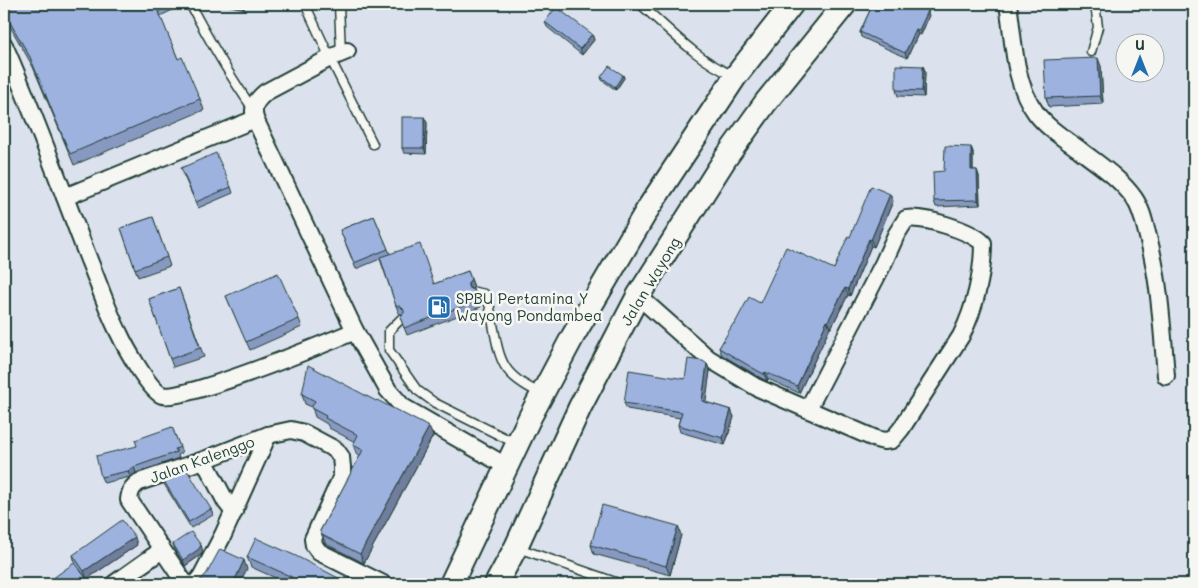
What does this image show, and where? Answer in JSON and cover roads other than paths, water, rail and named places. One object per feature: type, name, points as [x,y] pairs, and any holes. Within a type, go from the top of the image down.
[{"type":"main road","points":[[451,584],[517,443],[573,336],[649,207],[735,76],[792,4]]},
{"type":"main road","name":"Jalan Wayong","points":[[496,584],[516,547],[580,407],[638,296],[725,159],[835,7]]},
{"type":"street","points":[[1008,4],[1015,60],[1025,93],[1036,114],[1053,130],[1119,182],[1134,198],[1141,212],[1156,273],[1166,376]]},
{"type":"street","points":[[4,45],[119,334],[152,387],[162,395],[174,395],[206,387],[355,332]]},
{"type":"street","points":[[339,55],[266,92],[258,99],[254,114],[355,332],[388,390],[403,407],[506,466]]},
{"type":"street","points":[[65,197],[254,114]]},
{"type":"street","points":[[638,296],[708,358],[722,367],[765,391],[876,439],[892,440],[961,336],[969,319],[982,257],[982,242],[977,237],[966,232],[914,217],[906,219],[896,234],[808,409]]},
{"type":"street","name":"Jalan Kalenggo","points":[[187,584],[129,500],[130,491],[139,482],[204,460],[268,435],[291,430],[304,433],[336,450],[341,457],[342,476],[313,539],[314,545],[319,552],[383,584]]},
{"type":"street","name":"Jalan Kalenggo","points":[[195,584],[201,577],[234,512],[268,435]]},
{"type":"street","points":[[204,460],[226,502],[234,512]]},
{"type":"street","points":[[114,584],[162,550]]},
{"type":"lane","points":[[190,4],[218,57],[254,114]]},
{"type":"lane","points":[[304,4],[339,55],[373,144]]},
{"type":"lane","points":[[339,4],[339,55]]},
{"type":"lane","points":[[640,4],[697,54],[717,68],[735,76]]},
{"type":"lane","points":[[1091,52],[1098,27],[1095,4]]},
{"type":"lane","points":[[476,292],[485,294],[490,303],[492,322],[501,361],[510,375],[523,385],[542,394]]},
{"type":"lane","points":[[401,319],[389,331],[389,350],[417,390],[435,403],[517,443]]},
{"type":"lane","points":[[516,547],[621,584]]},
{"type":"place","name":"SPBU Pertamina Y Wayong Pondambea","points":[[439,307]]}]
